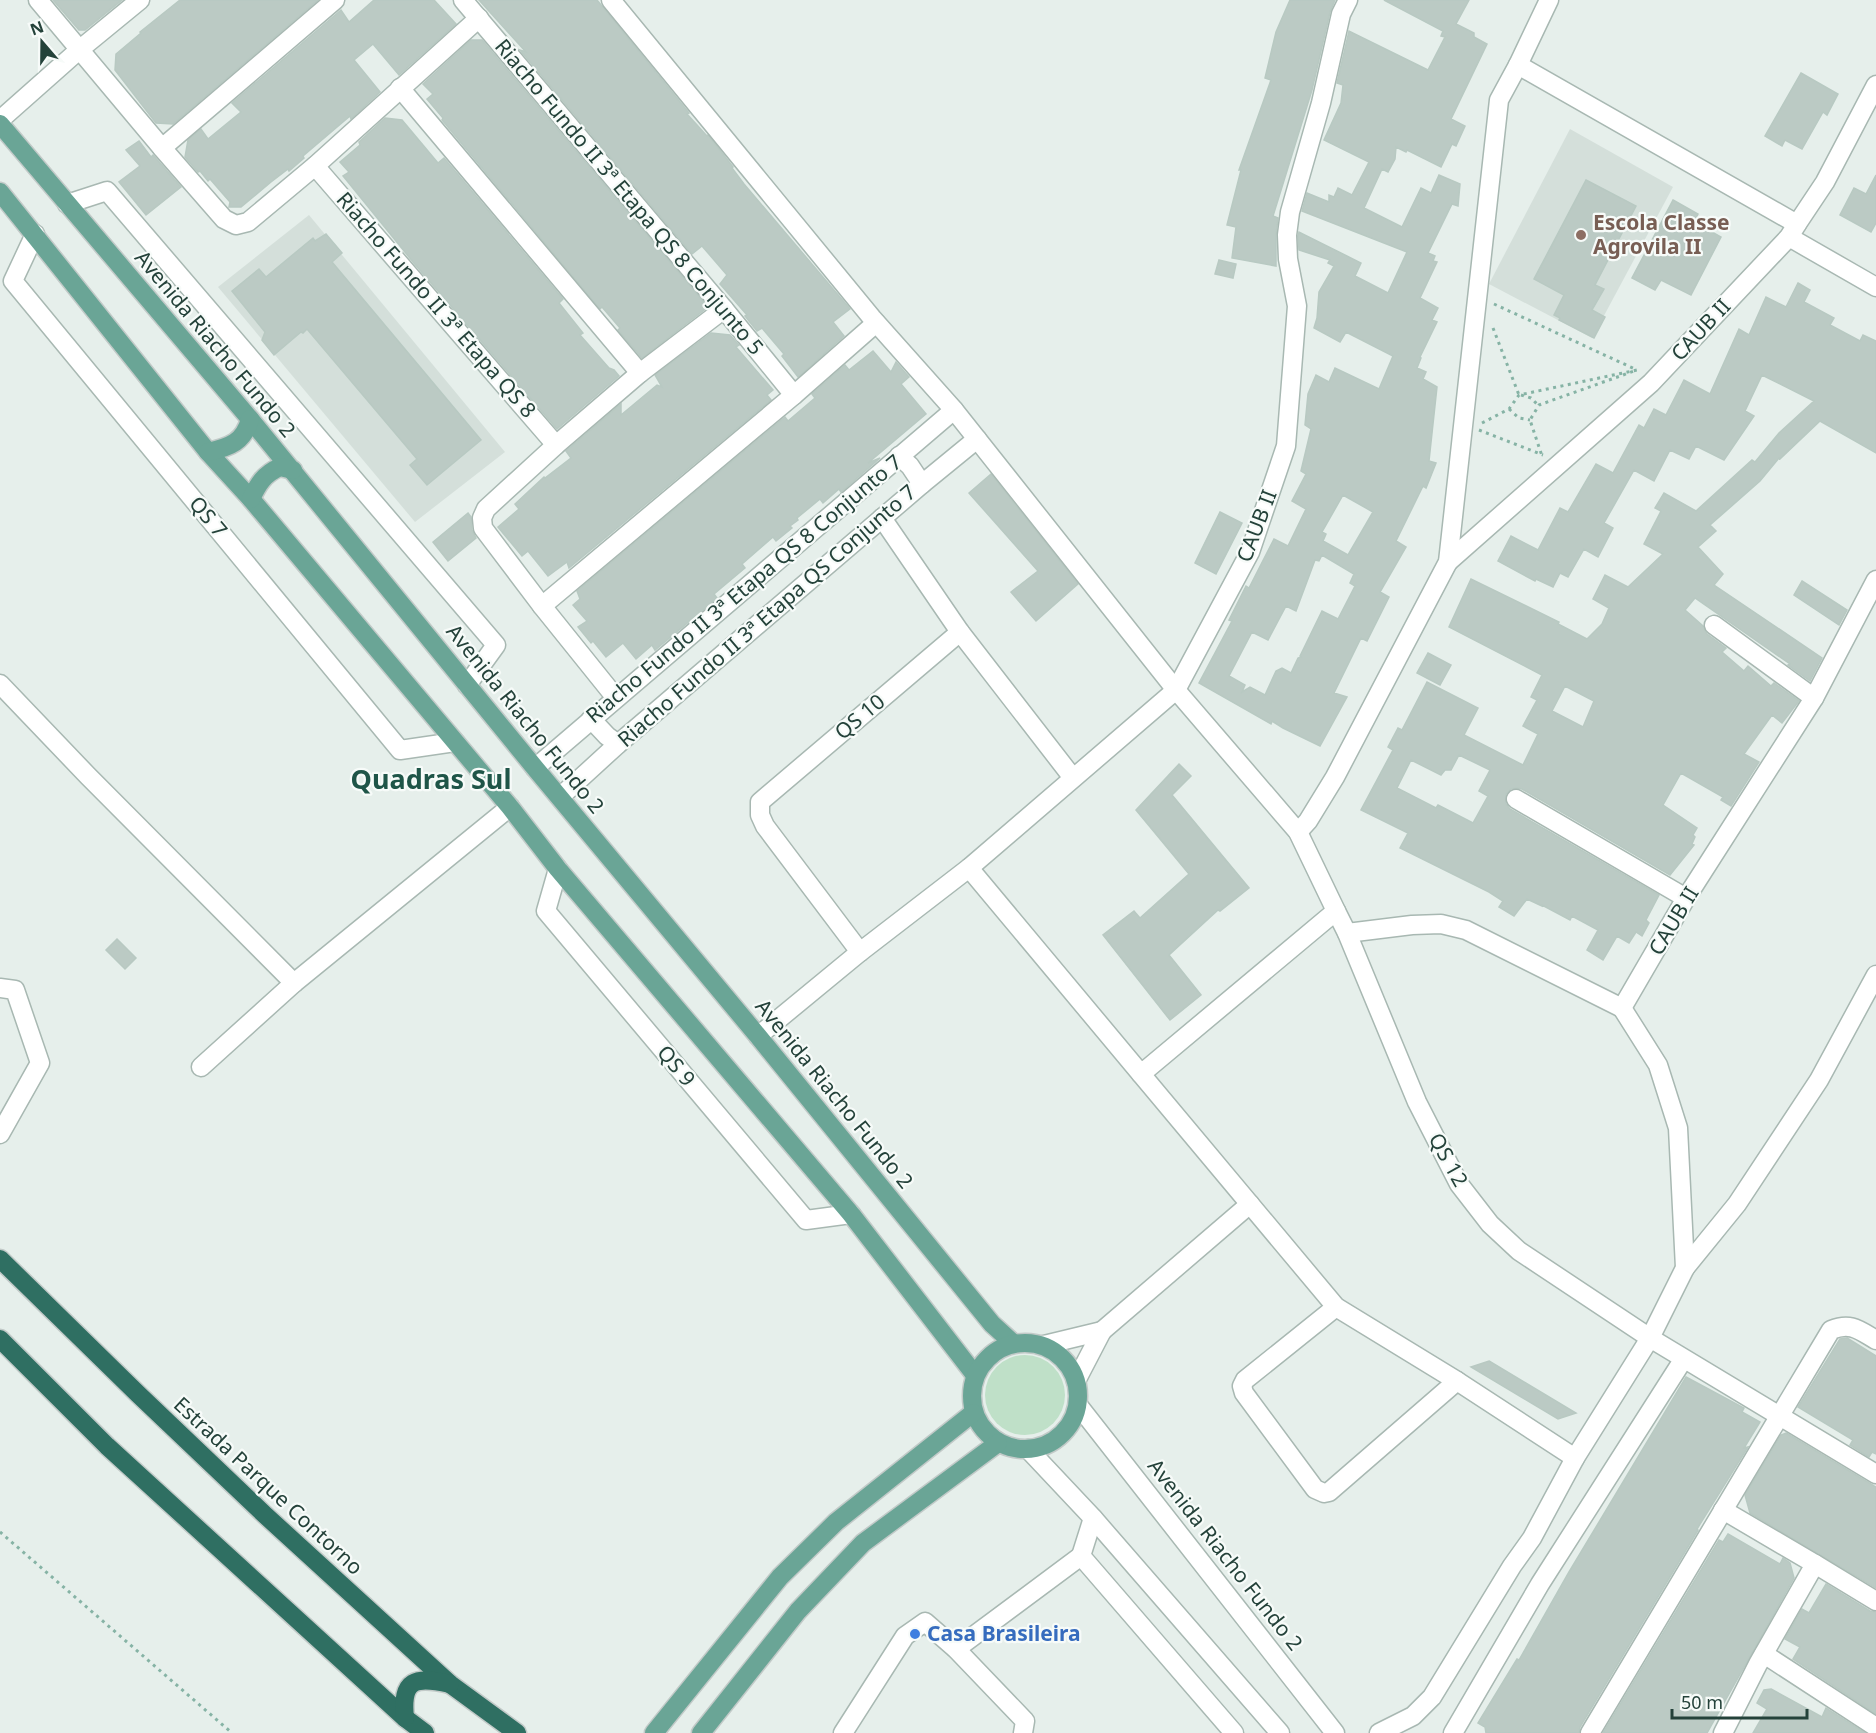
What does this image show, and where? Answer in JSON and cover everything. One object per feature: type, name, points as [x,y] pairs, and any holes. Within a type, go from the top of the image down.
[{"type":"highway","name":"Estrada Parque Contorno","points":[[0,1259],[231,1483],[450,1684],[517,1733]]},
{"type":"highway","points":[[0,1339],[107,1446],[405,1718],[425,1733]]},
{"type":"highway","points":[[405,1718],[403,1700],[408,1686],[422,1680],[450,1684]]},
{"type":"main road","name":"Avenida Riacho Fundo 2","points":[[0,122],[293,470],[992,1324],[1013,1343]]},
{"type":"main road","points":[[0,192],[208,452],[251,499],[510,807],[558,869],[851,1214],[975,1375]]},
{"type":"main road","points":[[208,452],[225,448],[239,440],[247,430],[250,419]]},
{"type":"main road","points":[[251,499],[260,481],[271,471],[280,466],[293,470]]},
{"type":"main road","points":[[1029,1342],[1044,1346],[1058,1354],[1070,1366],[1076,1381],[1078,1405],[1072,1421],[1061,1436],[1046,1445],[1028,1449],[1013,1448],[998,1443],[979,1425],[973,1413],[971,1388],[975,1375],[990,1355],[1013,1343],[1029,1342]]},
{"type":"main road","points":[[654,1733],[780,1577],[836,1522],[973,1413]]},
{"type":"main road","points":[[701,1733],[798,1611],[863,1544],[998,1443]]},
{"type":"street","points":[[38,0],[224,219],[236,225],[248,222],[315,166],[479,18]]},
{"type":"street","points":[[0,122],[79,50],[140,0]]},
{"type":"street","points":[[162,148],[335,0]]},
{"type":"street","name":"Riacho Fundo II 3ª Etapa QS 8 Conjunto 5","points":[[463,0],[724,309],[794,396]]},
{"type":"street","points":[[611,0],[876,323],[954,410],[1176,690],[969,868],[860,952],[758,1036]]},
{"type":"street","name":"CAUB II","points":[[1176,690],[1250,552],[1286,446],[1297,306],[1288,259],[1287,235],[1290,212],[1321,103],[1341,14],[1348,0]]},
{"type":"street","name":"CAUB II","points":[[1448,562],[1499,100],[1549,0]]},
{"type":"street","points":[[1518,65],[1793,231],[1876,287]]},
{"type":"street","name":"CAUB II","points":[[1298,832],[1308,821],[1335,777],[1448,562],[1651,382],[1793,231],[1825,182],[1876,85]]},
{"type":"street","points":[[400,88],[640,373]]},
{"type":"street","name":"Riacho Fundo II 3ª Etapa QS 8","points":[[315,166],[556,445]]},
{"type":"street","points":[[67,204],[107,191],[496,645],[467,685]]},
{"type":"street","name":"QS 7","points":[[35,234],[13,281],[400,750],[455,742]]},
{"type":"street","points":[[616,698],[483,528],[482,518],[486,509],[556,445],[640,373],[724,309]]},
{"type":"street","points":[[542,606],[794,396],[876,323]]},
{"type":"street","name":"Riacho Fundo II 3ª Etapa QS 8 Conjunto 7","points":[[535,768],[954,410]]},
{"type":"street","name":"Riacho Fundo II 3ª Etapa QS Conjunto 7","points":[[560,797],[618,744],[977,439]]},
{"type":"street","points":[[899,456],[910,466],[922,484]]},
{"type":"street","points":[[882,518],[960,632],[1073,778]]},
{"type":"street","name":"CAUB II","points":[[1622,1008],[1686,898],[1814,698],[1876,580]]},
{"type":"street","points":[[1713,625],[1814,698]]},
{"type":"street","name":"QS 10","points":[[860,952],[765,826],[760,815],[760,802],[960,632]]},
{"type":"street","points":[[0,684],[294,983]]},
{"type":"street","name":"QS 12","points":[[1176,690],[1298,832],[1347,933],[1417,1102],[1459,1184],[1490,1224],[1519,1251],[1683,1360],[1876,1474]]},
{"type":"street","points":[[591,719],[618,744]]},
{"type":"street","points":[[1516,800],[1686,898]]},
{"type":"street","points":[[201,1067],[294,983],[510,807]]},
{"type":"street","points":[[969,868],[1336,1307],[1457,1381],[1575,1458]]},
{"type":"street","name":"QS 9","points":[[558,869],[546,911],[806,1220],[851,1214]]},
{"type":"street","points":[[1141,1074],[1336,911]]},
{"type":"street","points":[[1347,933],[1441,924],[1466,930],[1622,1008],[1658,1065],[1677,1128],[1685,1268]]},
{"type":"street","points":[[1379,1733],[1413,1716],[1432,1697],[1512,1566],[1532,1538],[1575,1458],[1650,1338],[1685,1268],[1737,1204],[1819,1080],[1876,975]]},
{"type":"street","points":[[0,988],[15,990],[40,1063],[0,1134]]},
{"type":"street","points":[[1076,1381],[1102,1331],[1250,1204]]},
{"type":"street","points":[[1336,1307],[1245,1380],[1242,1386],[1244,1393],[1315,1489],[1324,1493],[1329,1492],[1457,1381]]},
{"type":"street","points":[[1590,1733],[1831,1330],[1842,1325],[1853,1327],[1876,1340]]},
{"type":"street","points":[[1044,1346],[1102,1331]]},
{"type":"street","points":[[1455,1732],[1540,1584],[1683,1360]]},
{"type":"street","name":"Avenida Riacho Fundo 2","points":[[1078,1405],[1335,1733]]},
{"type":"street","points":[[1028,1449],[1093,1518],[1280,1733]]},
{"type":"street","points":[[1723,1510],[1876,1601]]},
{"type":"street","points":[[956,1649],[1081,1556],[1093,1518]]},
{"type":"street","points":[[1532,1538],[1548,1555],[1557,1558]]},
{"type":"street","points":[[1081,1556],[1234,1733]]},
{"type":"street","points":[[1723,1733],[1815,1564]]},
{"type":"street","points":[[1512,1566],[1533,1575],[1540,1584]]},
{"type":"street","points":[[843,1733],[905,1636],[925,1622],[956,1649],[1025,1721],[1023,1733]]},
{"type":"street","points":[[1764,1654],[1876,1727]]},
{"type":"path","points":[[1491,302],[1637,370]]},
{"type":"path","points":[[1489,319],[1519,395]]},
{"type":"path","points":[[1629,378],[1637,370]]},
{"type":"path","points":[[1543,455],[1473,427],[1509,409],[1519,395],[1637,370]]},
{"type":"path","points":[[1530,420],[1539,405],[1637,370]]},
{"type":"path","points":[[1519,395],[1531,398],[1539,405]]},
{"type":"path","points":[[1509,409],[1519,418],[1530,420]]},
{"type":"path","points":[[1530,420],[1543,455]]},
{"type":"path","points":[[1535,463],[1543,455]]},
{"type":"path","points":[[0,1532],[232,1733]]},
{"type":"shaded area","name":"Escola Classe Agrovila II","points":[[1570,129],[1673,187],[1592,338],[1489,284]]},
{"type":"shaded area","points":[[309,215],[505,452],[415,522],[218,287]]},
{"type":"green space","points":[[1017,1355],[1033,1355],[1054,1366],[1065,1387],[1065,1403],[1054,1424],[1033,1435],[1017,1435],[1003,1429],[991,1417],[985,1403],[985,1387],[991,1373],[1003,1361]]},
{"type":"building","points":[[53,0],[122,0],[85,30],[79,30]]},
{"type":"building","points":[[180,0],[318,0],[173,124],[156,123],[115,70],[116,54]]},
{"type":"building","points":[[374,0],[434,0],[456,24],[399,75],[373,44],[354,60],[380,92],[351,119],[350,116],[303,156],[304,158],[289,171],[288,169],[241,207],[229,207],[230,202],[210,179],[208,181],[185,157],[188,140],[201,129],[208,139],[241,112],[232,103],[341,10],[349,22]]},
{"type":"building","points":[[479,0],[597,0],[689,113],[687,114],[708,135],[744,184],[850,309],[833,322],[844,336],[798,377],[782,356],[784,354],[762,328],[757,331],[745,316],[747,315],[720,284],[727,275],[702,246],[692,254],[520,50],[526,52]]},
{"type":"building","points":[[1290,0],[1335,0],[1330,12],[1312,90],[1273,216],[1278,218],[1276,266],[1232,258],[1236,227],[1227,225],[1241,170],[1239,170],[1271,80],[1265,78],[1276,32]]},
{"type":"building","points":[[1384,0],[1469,0],[1456,24],[1474,33],[1474,37],[1487,44],[1451,119],[1465,126],[1456,146],[1452,144],[1441,167],[1396,147],[1395,159],[1388,172],[1382,169],[1364,208],[1402,227],[1421,188],[1431,193],[1439,175],[1460,184],[1458,206],[1452,204],[1428,253],[1435,256],[1433,261],[1437,262],[1420,298],[1438,308],[1432,320],[1437,322],[1417,368],[1426,372],[1423,379],[1437,387],[1429,461],[1436,463],[1426,488],[1423,486],[1396,541],[1406,547],[1380,592],[1389,597],[1367,641],[1361,638],[1334,693],[1347,697],[1320,746],[1272,721],[1271,724],[1199,683],[1232,621],[1229,620],[1246,586],[1249,588],[1274,539],[1288,546],[1306,509],[1292,501],[1306,474],[1301,471],[1311,429],[1305,425],[1308,394],[1316,375],[1329,382],[1335,368],[1379,389],[1393,356],[1346,332],[1340,342],[1314,328],[1319,292],[1334,266],[1328,263],[1330,260],[1299,250],[1299,232],[1361,263],[1355,276],[1388,293],[1407,252],[1302,211],[1307,193],[1329,202],[1329,195],[1334,197],[1338,188],[1352,195],[1369,162],[1324,140],[1341,103],[1343,85],[1337,83],[1349,31],[1428,70],[1445,37],[1441,36],[1443,31]],"holes":[[[1343,495],[1373,512],[1348,555],[1323,541],[1326,534],[1322,532]],[[1322,555],[1354,574],[1350,583],[1355,586],[1338,619],[1322,611],[1291,673],[1282,668],[1276,671],[1265,695],[1250,687],[1242,692],[1245,685],[1229,676],[1252,632],[1268,640],[1286,606],[1296,611],[1315,560],[1319,561]]]},
{"type":"building","points":[[471,40],[482,40],[708,307],[642,358],[618,330],[620,328],[602,307],[600,309],[427,99],[433,94],[423,84]]},
{"type":"building","points":[[1801,73],[1838,94],[1827,115],[1823,112],[1802,149],[1785,140],[1782,146],[1765,136]]},
{"type":"building","points":[[385,118],[402,120],[438,163],[444,158],[563,299],[559,303],[583,333],[580,335],[619,376],[557,429],[413,262],[343,176],[349,172],[340,162],[360,145],[359,142]]},
{"type":"building","points":[[139,141],[151,157],[153,155],[181,187],[146,215],[119,182],[140,166],[126,150]]},
{"type":"building","points":[[1876,175],[1876,223],[1871,232],[1840,215],[1854,188],[1866,194]]},
{"type":"building","points":[[1586,180],[1636,206],[1595,285],[1604,289],[1592,310],[1605,317],[1594,338],[1559,320],[1560,318],[1554,315],[1564,295],[1534,279]]},
{"type":"building","points":[[1673,200],[1698,214],[1694,222],[1721,237],[1691,295],[1661,280],[1655,290],[1632,278]]},
{"type":"building","points":[[326,234],[342,253],[332,262],[481,440],[427,485],[410,465],[417,459],[307,329],[274,355],[262,340],[265,332],[232,291],[259,269],[266,277],[313,238],[315,241]]},
{"type":"building","points":[[1219,260],[1236,264],[1233,278],[1215,274]]},
{"type":"building","points":[[1798,283],[1810,290],[1804,302],[1834,318],[1830,325],[1860,341],[1863,335],[1876,341],[1876,453],[1820,421],[1779,458],[1760,481],[1710,525],[1716,531],[1698,547],[1723,574],[1714,585],[1822,658],[1810,681],[1788,665],[1790,664],[1695,598],[1685,610],[1703,626],[1707,634],[1726,648],[1722,652],[1744,671],[1748,666],[1771,686],[1774,683],[1799,701],[1782,723],[1772,715],[1744,754],[1759,762],[1731,806],[1721,800],[1723,797],[1681,773],[1663,805],[1697,828],[1693,835],[1695,837],[1692,844],[1694,845],[1670,875],[1522,789],[1511,789],[1506,794],[1506,804],[1510,809],[1659,895],[1646,920],[1649,923],[1642,936],[1636,932],[1629,943],[1617,936],[1603,960],[1587,950],[1598,930],[1572,916],[1570,920],[1527,899],[1514,916],[1499,907],[1503,901],[1489,892],[1400,848],[1408,833],[1361,810],[1393,750],[1388,747],[1398,728],[1402,730],[1427,682],[1478,708],[1464,735],[1523,765],[1538,734],[1523,726],[1537,700],[1531,697],[1542,675],[1449,627],[1471,579],[1559,622],[1558,624],[1587,639],[1602,624],[1609,608],[1593,599],[1605,575],[1628,587],[1663,554],[1644,544],[1661,511],[1655,508],[1664,493],[1696,511],[1752,460],[1755,462],[1779,433],[1814,401],[1762,375],[1745,411],[1754,416],[1724,460],[1696,446],[1689,459],[1670,450],[1654,481],[1634,470],[1604,523],[1613,528],[1598,557],[1584,549],[1568,577],[1560,573],[1553,587],[1536,579],[1535,581],[1498,561],[1511,536],[1538,550],[1560,508],[1568,512],[1596,464],[1613,473],[1639,425],[1644,428],[1654,409],[1666,415],[1684,380],[1710,394],[1739,329],[1749,335],[1766,297],[1786,307]],"holes":[[[1565,686],[1594,701],[1583,727],[1552,711]],[[1459,755],[1490,770],[1479,791],[1488,796],[1473,823],[1438,805],[1436,808],[1397,788],[1411,760],[1441,775],[1445,770],[1451,770]]]},
{"type":"building","points":[[711,333],[730,335],[739,345],[736,347],[773,390],[767,395],[771,400],[569,568],[567,562],[548,576],[528,551],[522,556],[498,527],[519,509],[515,504],[544,477],[571,458],[566,451],[621,404],[621,415],[657,385],[662,387],[655,375]]},
{"type":"building","points":[[873,351],[891,372],[896,362],[909,377],[901,384],[926,414],[868,463],[880,458],[841,492],[839,489],[823,503],[820,499],[797,518],[798,520],[790,526],[792,528],[776,541],[773,537],[742,564],[745,568],[714,594],[717,598],[655,650],[652,645],[636,659],[623,643],[606,657],[578,627],[587,621],[573,605],[580,599],[577,591],[785,417],[788,421],[815,398],[812,394],[845,365],[849,370]]},
{"type":"building","points":[[991,474],[1078,584],[1036,621],[1011,592],[1038,571],[969,493]]},
{"type":"building","points":[[1220,512],[1242,523],[1216,574],[1195,563]]},
{"type":"building","points":[[468,513],[476,538],[448,561],[433,542]]},
{"type":"building","points":[[1802,581],[1847,610],[1839,625],[1794,595]]},
{"type":"building","points":[[1428,653],[1451,665],[1440,685],[1417,673]]},
{"type":"building","points":[[1179,764],[1191,776],[1172,795],[1249,888],[1220,911],[1218,910],[1169,955],[1201,995],[1170,1020],[1103,935],[1134,911],[1140,918],[1189,874],[1136,810]]},
{"type":"building","points":[[117,939],[136,958],[125,969],[106,950]]},
{"type":"building","points":[[1847,1338],[1876,1356],[1876,1454],[1872,1452],[1869,1457],[1850,1445],[1853,1440],[1798,1407],[1840,1339]]},
{"type":"building","points":[[1489,1361],[1576,1413],[1558,1419],[1471,1367]]},
{"type":"building","points":[[1686,1377],[1744,1408],[1742,1412],[1760,1422],[1744,1448],[1748,1447],[1580,1727],[1579,1733],[1486,1733],[1485,1727],[1478,1723],[1517,1659],[1519,1660]]},
{"type":"building","points":[[1786,1433],[1876,1487],[1876,1588],[1750,1513],[1745,1495],[1781,1435]]},
{"type":"building","points":[[1728,1534],[1780,1564],[1783,1558],[1790,1563],[1794,1578],[1707,1733],[1603,1733],[1719,1540],[1723,1542]]},
{"type":"building","points":[[1826,1584],[1870,1611],[1876,1612],[1876,1714],[1793,1659],[1800,1647],[1785,1639],[1802,1609],[1809,1613]]},
{"type":"building","points":[[1771,1689],[1822,1717],[1826,1708],[1865,1733],[1753,1733],[1767,1709],[1757,1703],[1764,1690]]},
{"type":"place","name":"Escola Classe Agrovila II","points":[[1581,235]]},
{"type":"place","name":"Casa Brasileira","points":[[915,1634]]},
{"type":"district","name":"Quadras Sul","points":[[431,780]]}]
